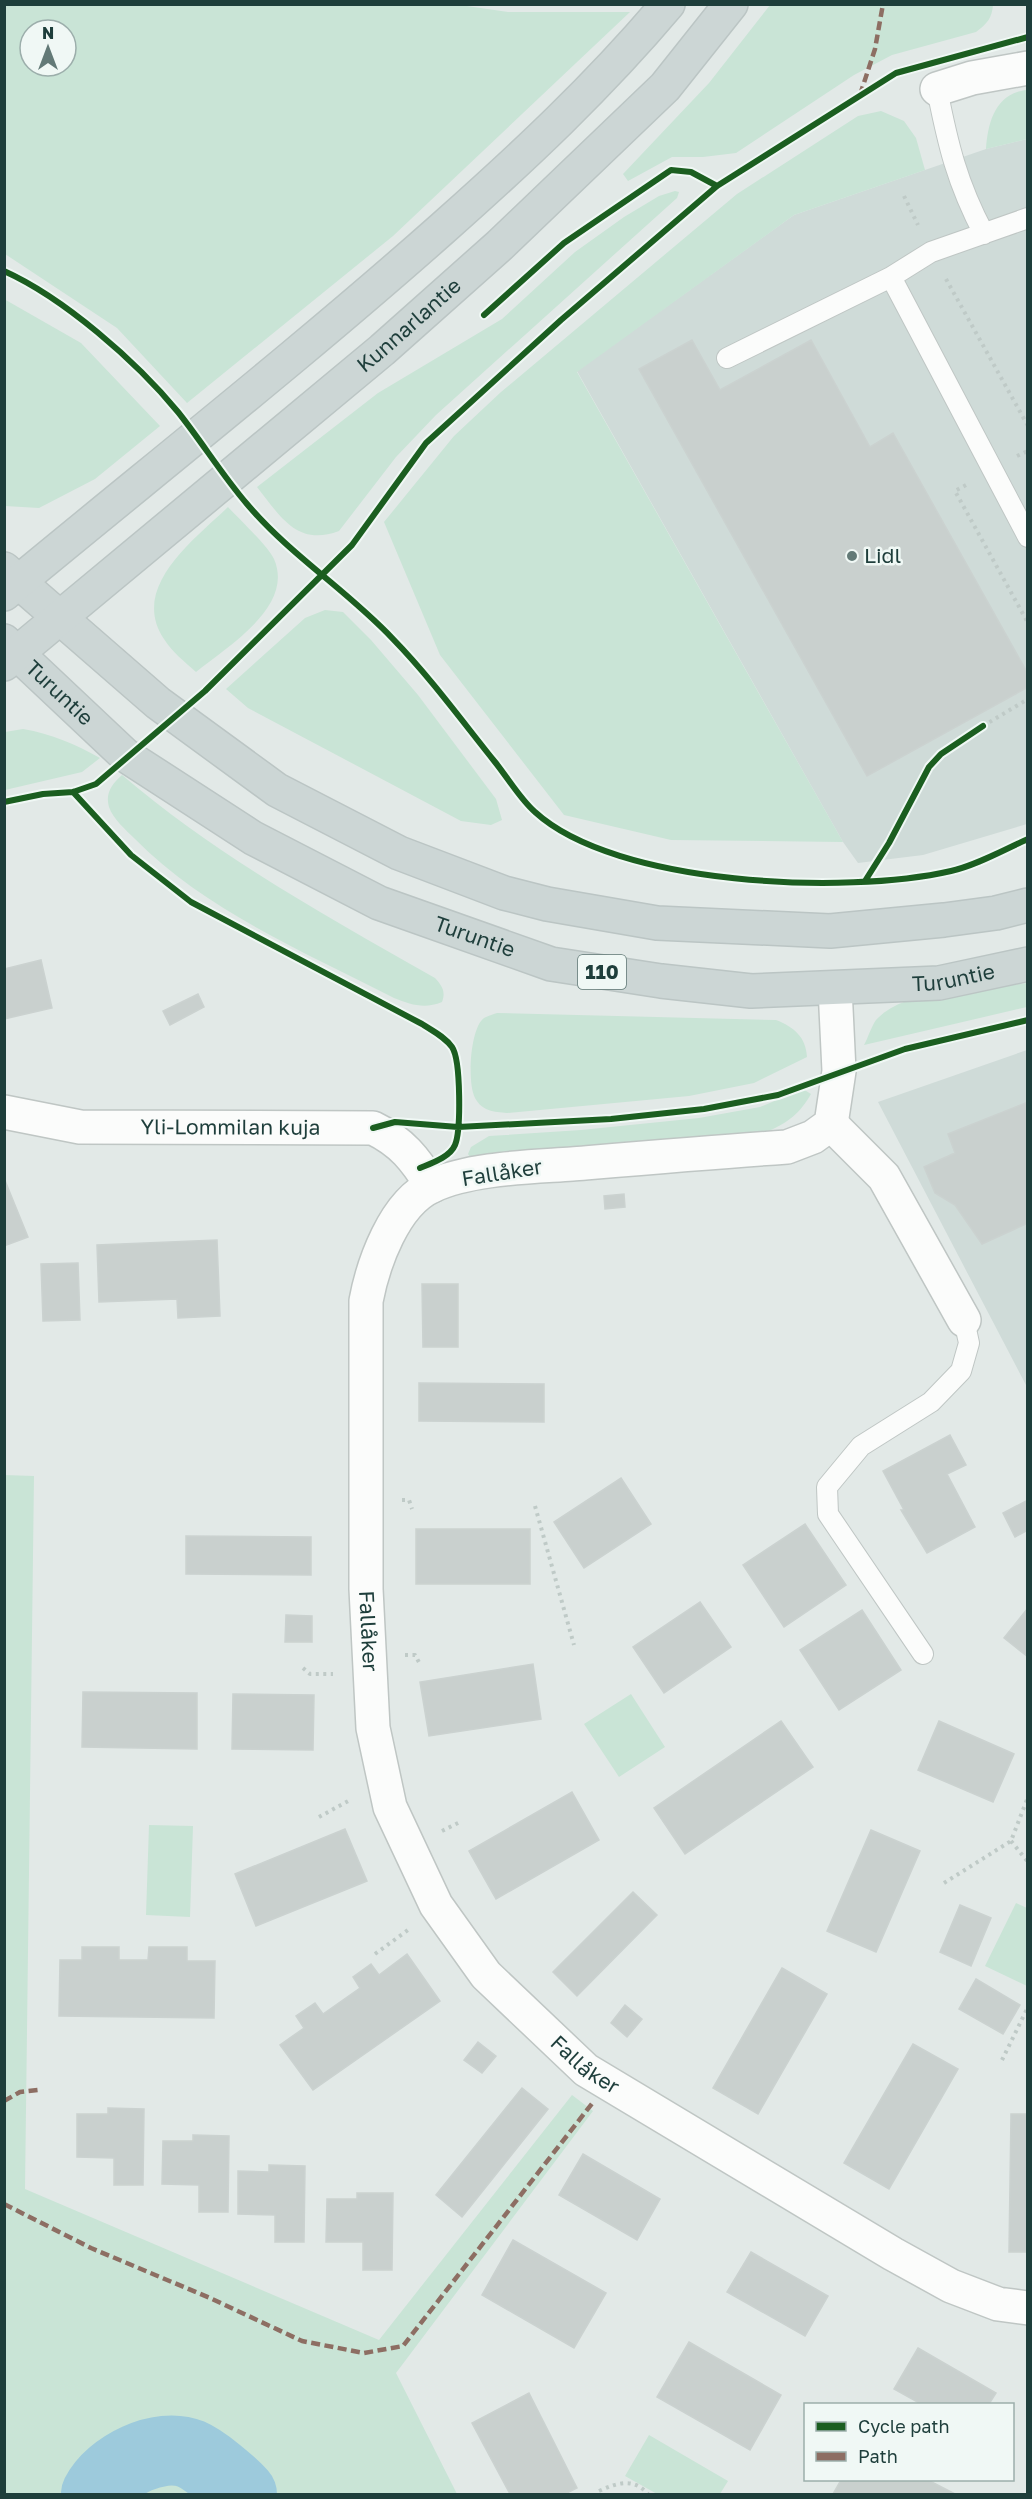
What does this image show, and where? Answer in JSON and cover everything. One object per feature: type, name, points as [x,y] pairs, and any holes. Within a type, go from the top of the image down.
[{"type":"main road","points":[[669,4],[628,52],[549,133],[353,308],[9,581],[58,618],[158,703],[277,790],[399,853],[504,892],[547,904],[657,923],[830,931],[955,919],[1028,905]]},
{"type":"main road","name":"Kunnarlantie","points":[[9,653],[58,618],[382,350],[500,245],[665,87],[732,4]]},
{"type":"main road","name":"Turuntie","points":[[9,653],[125,755],[254,838],[379,903],[551,964],[661,981],[751,991],[939,983],[1028,964]]},
{"type":"street","points":[[937,89],[972,78],[1028,68]]},
{"type":"street","points":[[835,988],[839,1071],[831,1124],[884,1177],[964,1320]]},
{"type":"street","name":"Yli-Lommilan kuja","points":[[4,1112],[80,1127],[373,1128],[395,1139],[432,1186]]},
{"type":"street","name":"Fallåker","points":[[831,1124],[813,1137],[787,1147],[491,1170],[432,1186],[410,1204],[389,1233],[371,1274],[366,1301],[366,1589],[373,1728],[390,1807],[436,1905],[486,1975],[586,2070],[893,2254],[951,2286],[998,2304],[1028,2308]]},
{"type":"lane","points":[[937,89],[952,160],[967,201],[984,234]]},
{"type":"lane","points":[[728,358],[891,277],[931,252],[1028,218]]},
{"type":"lane","points":[[891,277],[1028,537]]},
{"type":"lane","points":[[923,1654],[828,1514],[827,1487],[861,1446],[931,1402],[961,1371],[969,1343],[964,1320]]},
{"type":"path","points":[[484,315],[564,243],[671,170],[692,172],[717,186]]},
{"type":"path","points":[[708,193],[727,180]]},
{"type":"path","points":[[904,196],[931,252],[1028,426]]},
{"type":"path","points":[[974,732],[1028,699]]},
{"type":"path","points":[[535,1506],[574,1645]]},
{"type":"path","points":[[303,1668],[310,1674],[343,1674]]},
{"type":"path","points":[[944,1883],[1011,1841],[1028,1797]]},
{"type":"path","points":[[319,1817],[356,1798]]},
{"type":"path","points":[[1011,1841],[1028,1862]]},
{"type":"path","points":[[375,1954],[413,1927]]},
{"type":"path","points":[[1002,2060],[1028,2007]]},
{"type":"path","points":[[599,2491],[619,2482],[625,2482],[642,2488],[648,2494]]},
{"type":"shaded area","points":[[1027,139],[1027,824],[923,855],[858,863],[843,842],[577,371],[794,215],[986,149]]},
{"type":"shaded area","points":[[1027,1050],[1027,1387],[878,1102]]},
{"type":"green space","points":[[5,5],[460,5],[508,12],[630,12],[393,236],[187,403],[117,328],[5,254]]},
{"type":"green space","points":[[770,5],[993,5],[988,20],[976,32],[892,55],[854,75],[736,153],[703,157],[672,157],[628,181],[623,174],[709,83]]},
{"type":"green space","points":[[1027,90],[1027,139],[986,149],[989,128],[996,110],[1008,97],[1016,92]]},
{"type":"green space","points":[[881,111],[904,121],[916,138],[925,170],[794,215],[577,372],[843,842],[671,840],[564,815],[440,655],[384,522],[454,436],[501,392],[737,194],[858,116]]},
{"type":"green space","points":[[679,192],[677,198],[436,415],[396,457],[339,531],[324,535],[301,532],[282,518],[257,487],[378,393],[502,319],[575,252],[624,217],[659,196]]},
{"type":"green space","points":[[4,299],[81,343],[160,426],[95,479],[39,508],[5,506]]},
{"type":"green space","points":[[228,507],[260,540],[274,559],[278,577],[275,593],[254,624],[196,672],[175,653],[164,639],[155,620],[155,601],[160,583],[170,566],[184,549]]},
{"type":"green space","points":[[325,610],[343,612],[371,640],[418,695],[496,799],[502,820],[491,825],[461,821],[248,708],[226,689],[305,618]]},
{"type":"green space","points":[[23,729],[63,740],[100,758],[82,772],[5,790],[5,732]]},
{"type":"green space","points":[[122,775],[196,832],[273,884],[435,978],[443,989],[442,1002],[418,1005],[394,998],[258,928],[193,888],[163,865],[113,816],[108,802],[109,793],[112,785]]},
{"type":"green space","points":[[1027,983],[1027,1007],[864,1045],[876,1020],[890,1009],[907,1001],[947,991]]},
{"type":"green space","points":[[497,1013],[776,1020],[798,1034],[804,1044],[807,1057],[754,1083],[689,1096],[498,1112],[485,1108],[478,1102],[471,1081],[471,1056],[479,1024],[484,1018]]},
{"type":"green space","points":[[803,1089],[811,1094],[803,1107],[788,1120],[769,1131],[503,1152],[470,1157],[468,1154],[471,1147],[489,1136],[581,1130],[699,1118],[760,1107]]},
{"type":"green space","points":[[4,1475],[34,1476],[25,2189],[379,2340],[572,2095],[593,2111],[396,2373],[457,2494],[5,2494]]},
{"type":"green space","points":[[631,1694],[665,1747],[619,1777],[584,1724]]},
{"type":"green space","points":[[149,1825],[193,1826],[190,1917],[146,1915]]},
{"type":"green space","points":[[1016,1903],[1027,1908],[1027,1986],[985,1966]]},
{"type":"green space","points":[[649,2435],[728,2481],[720,2494],[657,2494],[625,2476]]},
{"type":"building","name":"Lidl","points":[[692,340],[720,390],[811,340],[870,447],[893,433],[1028,674],[1028,687],[867,776],[639,369]]},
{"type":"building","points":[[41,960],[52,1008],[4,1019],[4,969]]},
{"type":"building","points":[[198,994],[204,1007],[170,1025],[163,1011]]},
{"type":"building","points":[[1028,1102],[1028,1223],[982,1244],[955,1205],[935,1193],[924,1167],[955,1153],[948,1134]]},
{"type":"building","points":[[4,1178],[28,1237],[4,1246]]},
{"type":"building","points":[[624,1194],[625,1207],[605,1209],[604,1196]]},
{"type":"building","points":[[217,1240],[220,1316],[178,1318],[177,1299],[99,1302],[97,1245]]},
{"type":"building","points":[[78,1263],[80,1320],[43,1321],[41,1264]]},
{"type":"building","points":[[422,1284],[458,1284],[458,1347],[423,1347]]},
{"type":"building","points":[[419,1383],[544,1384],[544,1422],[419,1421]]},
{"type":"building","points":[[950,1435],[966,1465],[947,1474],[975,1527],[927,1553],[901,1510],[904,1510],[883,1471]]},
{"type":"building","points":[[621,1478],[651,1524],[584,1568],[554,1522]]},
{"type":"building","points":[[1028,1500],[1028,1530],[1015,1537],[1003,1513]]},
{"type":"building","points":[[805,1524],[846,1585],[784,1627],[743,1565]]},
{"type":"building","points":[[416,1529],[530,1529],[530,1584],[416,1584]]},
{"type":"building","points":[[186,1536],[311,1537],[311,1575],[186,1574]]},
{"type":"building","points":[[700,1602],[731,1647],[664,1693],[633,1647]]},
{"type":"building","points":[[1028,1608],[1028,1657],[1004,1638]]},
{"type":"building","points":[[862,1610],[901,1670],[839,1710],[800,1650]]},
{"type":"building","points":[[286,1615],[312,1616],[312,1642],[285,1642]]},
{"type":"building","points":[[533,1664],[541,1719],[429,1736],[420,1682]]},
{"type":"building","points":[[83,1692],[197,1693],[197,1749],[82,1747]]},
{"type":"building","points":[[233,1694],[314,1695],[313,1750],[232,1749]]},
{"type":"building","points":[[781,1721],[813,1767],[685,1854],[654,1808]]},
{"type":"building","points":[[939,1721],[1014,1754],[993,1802],[918,1770]]},
{"type":"building","points":[[572,1792],[599,1840],[496,1899],[469,1851]]},
{"type":"building","points":[[345,1829],[367,1881],[256,1926],[235,1874]]},
{"type":"building","points":[[871,1830],[920,1851],[876,1952],[827,1931]]},
{"type":"building","points":[[633,1892],[657,1915],[577,1996],[553,1972]]},
{"type":"building","points":[[960,1905],[991,1918],[971,1966],[940,1952]]},
{"type":"building","points":[[82,1947],[119,1947],[119,1960],[148,1960],[149,1947],[187,1947],[187,1961],[215,1961],[214,2018],[59,2016],[60,1960],[82,1960]]},
{"type":"building","points":[[407,1954],[440,2001],[313,2090],[280,2045],[304,2028],[296,2016],[315,2003],[323,2014],[360,1988],[353,1977],[371,1964],[379,1975]]},
{"type":"building","points":[[782,1968],[827,1994],[758,2114],[713,2088]]},
{"type":"building","points":[[976,1979],[1020,2005],[1003,2034],[959,2009]]},
{"type":"building","points":[[625,2005],[642,2019],[627,2037],[611,2023]]},
{"type":"building","points":[[478,2042],[496,2056],[482,2073],[464,2060]]},
{"type":"building","points":[[913,2044],[958,2069],[889,2189],[844,2163]]},
{"type":"building","points":[[522,2088],[548,2109],[462,2217],[436,2195]]},
{"type":"building","points":[[108,2108],[144,2109],[143,2185],[114,2185],[114,2158],[77,2157],[77,2114],[108,2114]]},
{"type":"building","points":[[1011,2114],[1028,2114],[1028,2252],[1009,2252]]},
{"type":"building","points":[[193,2135],[229,2136],[228,2212],[199,2212],[199,2185],[162,2184],[163,2141],[193,2141]]},
{"type":"building","points":[[583,2154],[660,2199],[637,2240],[559,2195]]},
{"type":"building","points":[[269,2165],[305,2166],[304,2242],[275,2242],[275,2215],[238,2214],[238,2171],[269,2172]]},
{"type":"building","points":[[357,2193],[393,2193],[392,2270],[363,2270],[363,2242],[326,2242],[327,2199],[357,2199]]},
{"type":"building","points":[[513,2240],[606,2293],[574,2348],[482,2295]]},
{"type":"building","points":[[751,2252],[828,2296],[805,2336],[727,2292]]},
{"type":"building","points":[[689,2342],[781,2395],[750,2450],[657,2397]]},
{"type":"building","points":[[918,2348],[996,2393],[990,2403],[919,2403],[894,2389]]},
{"type":"building","points":[[529,2393],[577,2488],[565,2494],[510,2494],[472,2423]]},
{"type":"building","points":[[840,2481],[930,2481],[955,2494],[833,2494]]},
{"type":"waterway","points":[[96,2494],[112,2474],[124,2466],[137,2459],[165,2451],[178,2451],[197,2457],[242,2494]]},
{"type":"marked path","points":[[860,95],[875,49],[883,4]]},
{"type":"marked path","points":[[4,2101],[20,2092],[38,2090]]},
{"type":"marked path","points":[[4,2204],[91,2248],[210,2298],[302,2341],[364,2353],[403,2346],[594,2101]]},
{"type":"cycle path","points":[[4,802],[43,794],[73,792],[96,784],[205,691],[352,545],[426,443],[561,320],[717,186],[896,73],[1028,37]]},
{"type":"cycle path","points":[[484,315],[564,243],[671,170],[691,172],[717,186]]},
{"type":"cycle path","points":[[4,271],[51,297],[98,332],[142,372],[178,412],[238,493],[264,522],[393,639],[446,699],[519,795],[535,812],[572,837],[620,856],[675,870],[734,878],[795,882],[854,882],[907,878],[951,871],[980,861],[1028,839]]},
{"type":"cycle path","points":[[865,881],[889,843],[929,767],[941,754],[983,726]]},
{"type":"cycle path","points":[[73,792],[131,855],[191,902],[422,1024],[449,1043],[455,1054],[457,1066],[459,1111],[457,1137],[449,1153],[420,1168]]},
{"type":"cycle path","points":[[373,1128],[395,1122],[458,1127],[611,1119],[704,1109],[778,1095],[905,1049],[1028,1020]]},
{"type":"place","name":"Lidl","points":[[852,556]]}]
